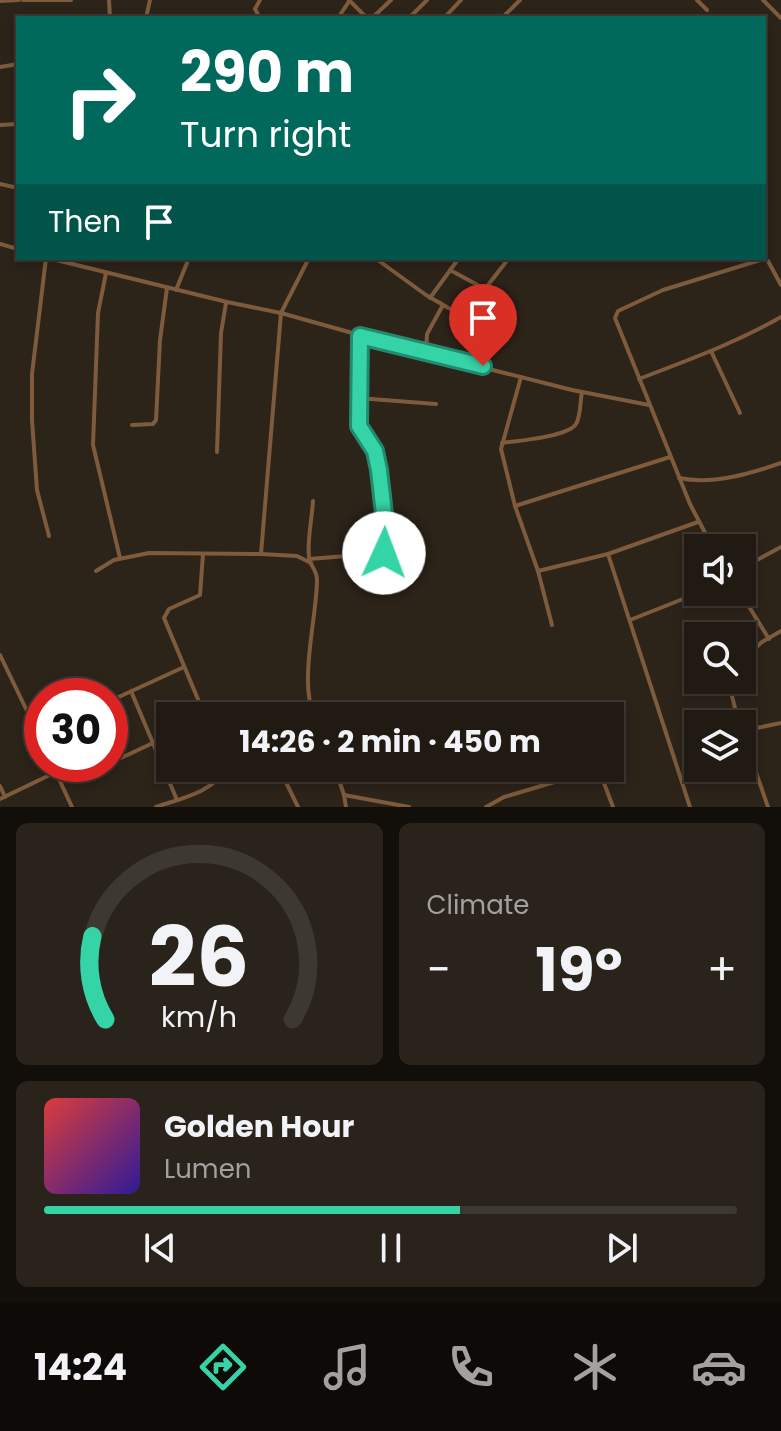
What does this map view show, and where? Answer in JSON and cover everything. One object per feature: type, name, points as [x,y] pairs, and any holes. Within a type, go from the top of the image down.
[{"type":"street","points":[[0,1],[71,0]]},
{"type":"street","points":[[350,0],[368,16]]},
{"type":"street","points":[[372,16],[391,0]]},
{"type":"street","points":[[411,16],[427,0]]},
{"type":"street","points":[[446,16],[461,0]]},
{"type":"street","points":[[509,0],[514,5]]},
{"type":"street","points":[[504,16],[520,0]]},
{"type":"street","points":[[697,0],[707,10]]},
{"type":"street","points":[[763,0],[781,18]]},
{"type":"street","points":[[47,260],[32,374],[32,420],[37,490],[49,536]]},
{"type":"street","points":[[55,260],[281,313],[582,392],[649,405]]},
{"type":"street","points":[[176,290],[188,260]]},
{"type":"street","points":[[261,554],[281,313],[308,260]]},
{"type":"street","points":[[378,260],[430,298],[462,313],[471,307],[507,260]]},
{"type":"street","points":[[384,264],[387,260]]},
{"type":"street","points":[[430,298],[458,260]]},
{"type":"street","points":[[705,534],[615,321],[618,311],[663,290],[761,260]]},
{"type":"street","points":[[766,260],[781,285]]},
{"type":"street","points":[[450,270],[485,289]]},
{"type":"street","points":[[106,273],[98,313],[93,445],[120,558]]},
{"type":"street","points":[[132,425],[153,424],[156,420],[160,340],[167,288]]},
{"type":"street","points":[[217,452],[221,333],[227,302]]},
{"type":"street","points":[[426,353],[427,334],[443,305]]},
{"type":"street","points":[[639,379],[754,333],[781,317]]},
{"type":"street","points":[[96,571],[120,558],[149,553],[261,554],[297,556],[310,561],[384,553],[388,549],[379,470],[375,451],[359,426],[360,336]]},
{"type":"street","points":[[711,351],[740,413]]},
{"type":"street","points":[[521,377],[501,449],[515,506],[538,571],[552,625]]},
{"type":"street","points":[[502,443],[542,438],[571,428],[577,421],[582,392]]},
{"type":"street","points":[[358,398],[436,404]]},
{"type":"street","points":[[515,506],[670,457]]},
{"type":"street","points":[[679,478],[692,481],[747,473],[781,463]]},
{"type":"street","points":[[683,487],[692,481]]},
{"type":"street","points":[[309,702],[317,584],[317,571],[310,561],[313,501]]},
{"type":"street","points":[[538,571],[608,554],[698,522]]},
{"type":"street","points":[[251,555],[262,543]]},
{"type":"street","points":[[756,560],[781,547]]},
{"type":"street","points":[[199,702],[164,618],[169,609],[200,595],[203,554]]},
{"type":"street","points":[[608,554],[690,807]]},
{"type":"street","points":[[630,620],[684,598]]},
{"type":"street","points":[[749,606],[769,639]]},
{"type":"street","points":[[756,649],[781,631]]},
{"type":"street","points":[[0,655],[24,705]]},
{"type":"street","points":[[128,692],[184,667]]},
{"type":"street","points":[[131,691],[177,800]]},
{"type":"street","points":[[756,729],[781,723]]},
{"type":"street","points":[[128,754],[153,743]]},
{"type":"street","points":[[486,807],[504,797],[588,772],[601,775],[613,807]]},
{"type":"street","points":[[756,772],[768,807]]},
{"type":"street","points":[[0,786],[3,798],[36,782]]},
{"type":"street","points":[[61,782],[72,807]]},
{"type":"street","points":[[156,807],[214,782]]},
{"type":"street","points":[[286,782],[298,807]]},
{"type":"street","points":[[340,782],[346,807]]},
{"type":"street","points":[[344,795],[409,807]]},
{"type":"route","points":[[384,553],[388,549],[379,470],[375,451],[359,426],[360,336],[483,366]]}]
